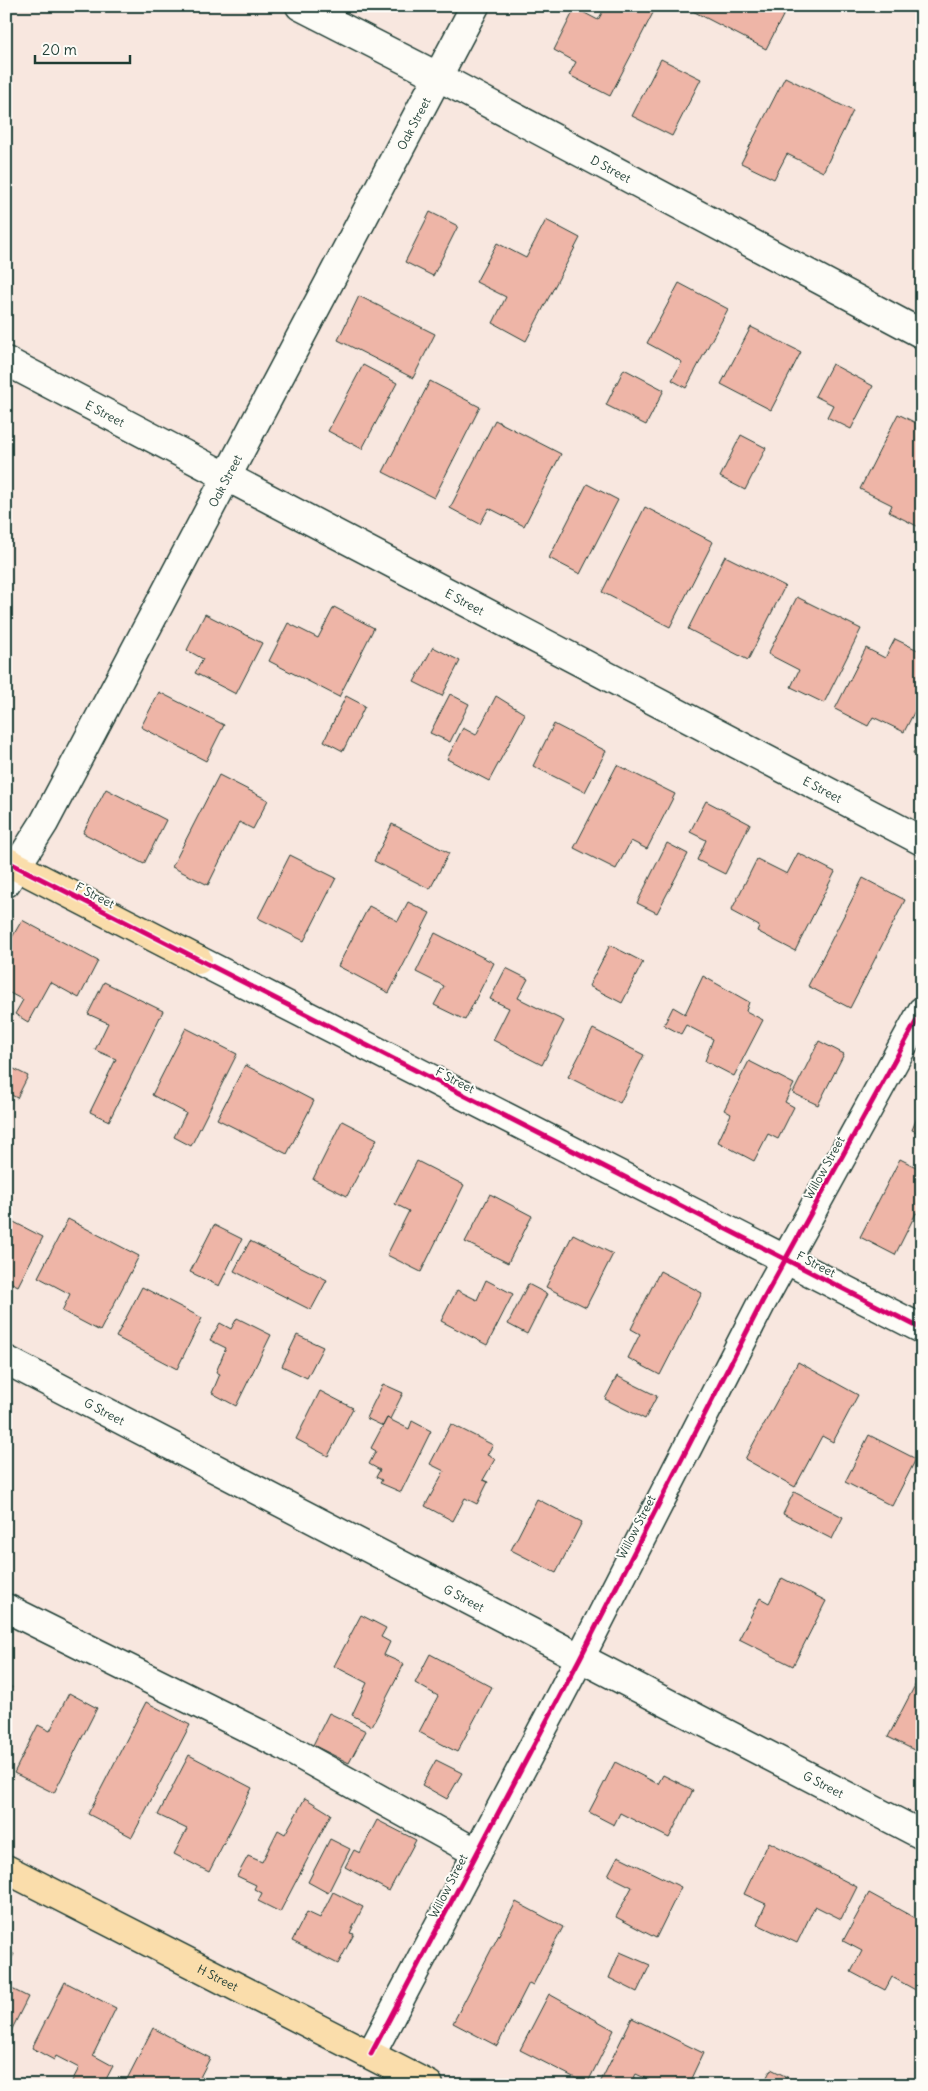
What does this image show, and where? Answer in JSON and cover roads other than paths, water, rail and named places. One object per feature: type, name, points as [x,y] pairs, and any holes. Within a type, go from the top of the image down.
[{"type":"main road","name":"F Street","points":[[10,870],[198,960]]},
{"type":"main road","name":"H Street","points":[[6,1869],[430,2085]]},
{"type":"street","name":"D Street","points":[[300,6],[922,334]]},
{"type":"street","name":"Oak Street","points":[[10,870],[44,823],[226,476],[439,78],[475,6]]},
{"type":"street","name":"E Street","points":[[6,361],[922,841]]},
{"type":"street","name":"F Street","points":[[198,960],[922,1330]]},
{"type":"street","name":"Willow Street","points":[[371,2054],[580,1658],[757,1311],[922,1011]]},
{"type":"street","name":"G Street","points":[[6,1360],[922,1835]]},
{"type":"street","points":[[6,1608],[282,1745],[477,1853]]}]
